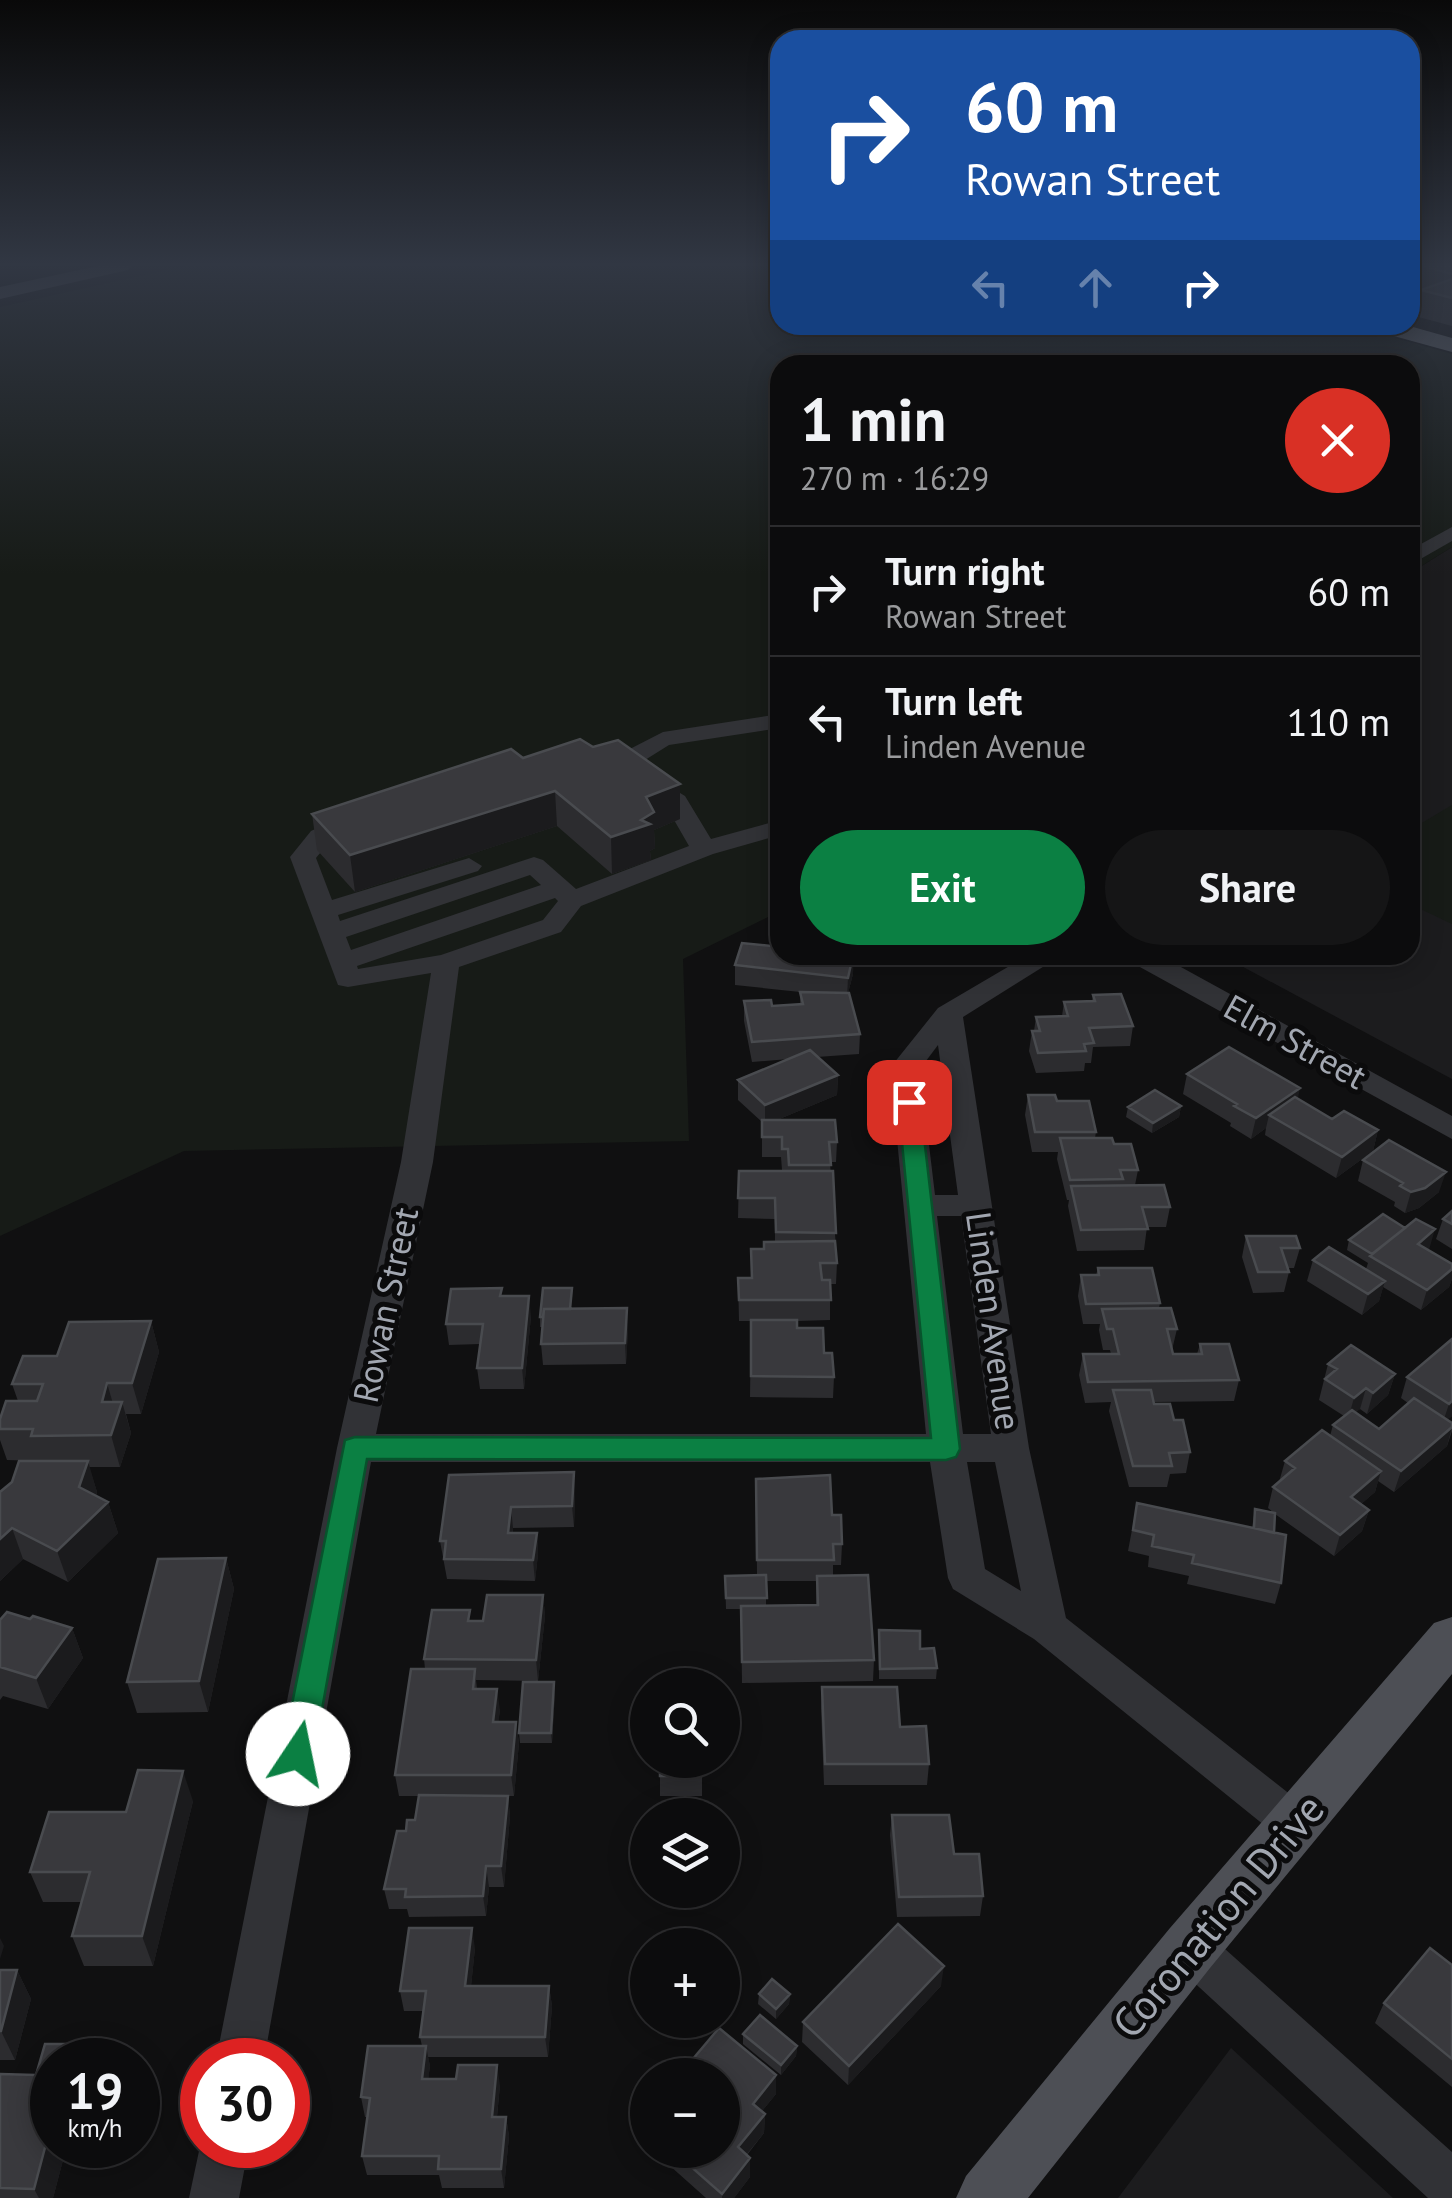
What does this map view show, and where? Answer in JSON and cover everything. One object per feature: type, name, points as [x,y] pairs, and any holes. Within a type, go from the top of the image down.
[{"type":"main road","name":"Coronation Drive","points":[[988,2198],[1190,1948],[1452,1638]]},
{"type":"street","points":[[1420,553],[1452,534]]},
{"type":"street","points":[[704,849],[676,800],[638,778],[632,757],[663,738],[770,722]]},
{"type":"street","points":[[370,809],[320,836],[302,857],[348,979],[446,962],[552,926],[566,894]]},
{"type":"street","points":[[342,962],[770,831]]},
{"type":"street","points":[[328,922],[534,865],[566,894]]},
{"type":"street","name":"Rowan Street","points":[[244,2038],[355,1448],[417,1162],[446,962]]},
{"type":"street","name":"Linden Avenue","points":[[1031,965],[948,1014],[905,1068],[946,1449],[967,1578],[1048,1627],[1295,1824]]},
{"type":"street","name":"Elm Street","points":[[1157,965],[1452,1129]]},
{"type":"street","name":"Linden Avenue","points":[[948,1014],[1010,1448],[1048,1627]]},
{"type":"street","points":[[921,1206],[978,1206]]},
{"type":"street","name":"Rowan Street","points":[[355,1448],[1010,1448]]},
{"type":"street","points":[[1190,1948],[1452,2186]]},
{"type":"street","points":[[214,2198],[220,2168]]},
{"type":"shaded area","points":[[0,369],[770,369],[770,916],[683,959],[689,1141],[184,1151],[0,1236]]},
{"type":"shaded area","points":[[1420,369],[1452,369],[1452,547],[1420,567]]},
{"type":"shaded area","points":[[1452,547],[1452,1079],[1240,965],[1420,965],[1420,567]]},
{"type":"shaded area","points":[[1452,805],[1452,924],[1420,909],[1420,824]]},
{"type":"shaded area","points":[[1231,2048],[1393,2198],[1118,2198]]},
{"type":"building","points":[[580,739],[593,747],[618,740],[680,784],[646,797],[654,812],[641,820],[650,824],[611,837],[555,791],[350,855],[312,814],[511,749],[523,758]]},
{"type":"building","points":[[742,943],[770,946],[770,965],[851,965],[848,978],[735,965]]},
{"type":"building","points":[[800,992],[849,993],[860,1034],[752,1042],[744,1001],[771,1000],[772,1006],[803,1004]]},
{"type":"building","points":[[1121,994],[1133,1026],[1089,1028],[1094,1043],[1084,1044],[1086,1051],[1038,1053],[1032,1031],[1040,1031],[1036,1017],[1068,1016],[1064,1002],[1095,1001],[1093,995]]},
{"type":"building","points":[[1229,1047],[1300,1088],[1256,1118],[1187,1074]]},
{"type":"building","points":[[810,1050],[838,1075],[765,1105],[738,1080]]},
{"type":"building","points":[[1155,1090],[1181,1106],[1153,1123],[1128,1107]]},
{"type":"building","points":[[1028,1095],[1055,1095],[1057,1101],[1089,1101],[1096,1132],[1035,1132]]},
{"type":"building","points":[[1295,1097],[1332,1119],[1344,1111],[1378,1130],[1342,1157],[1269,1115]]},
{"type":"building","points":[[762,1120],[835,1120],[837,1142],[829,1142],[831,1165],[789,1165],[782,1137],[762,1137]]},
{"type":"building","points":[[1060,1138],[1112,1138],[1114,1144],[1131,1144],[1138,1170],[1120,1170],[1123,1179],[1070,1180]]},
{"type":"building","points":[[1389,1140],[1446,1172],[1425,1188],[1411,1192],[1400,1186],[1403,1183],[1363,1160]]},
{"type":"building","points":[[739,1171],[833,1171],[836,1233],[776,1232],[775,1198],[738,1198]]},
{"type":"building","points":[[1164,1185],[1170,1207],[1142,1207],[1148,1229],[1081,1230],[1071,1186]]},
{"type":"building","points":[[1383,1214],[1405,1228],[1372,1254],[1349,1240]]},
{"type":"building","points":[[1416,1219],[1435,1229],[1418,1244],[1452,1264],[1452,1269],[1427,1290],[1370,1256]]},
{"type":"building","points":[[1246,1236],[1296,1236],[1300,1248],[1281,1248],[1289,1272],[1258,1272]]},
{"type":"building","points":[[835,1241],[837,1263],[820,1263],[822,1280],[830,1280],[831,1300],[739,1300],[738,1278],[752,1278],[751,1249],[764,1249],[764,1242]]},
{"type":"building","points":[[1329,1247],[1385,1281],[1368,1294],[1313,1260]]},
{"type":"building","points":[[1098,1268],[1152,1268],[1160,1303],[1086,1304],[1081,1275],[1099,1275]]},
{"type":"building","points":[[502,1288],[500,1296],[529,1296],[522,1368],[477,1368],[483,1324],[446,1324],[451,1289]]},
{"type":"building","points":[[543,1288],[572,1288],[570,1309],[544,1309],[540,1317]]},
{"type":"building","points":[[627,1308],[625,1343],[541,1344],[544,1309]]},
{"type":"building","points":[[1171,1308],[1177,1329],[1167,1329],[1173,1354],[1202,1354],[1200,1344],[1229,1344],[1239,1380],[1088,1382],[1083,1354],[1119,1354],[1113,1329],[1107,1329],[1102,1309]]},
{"type":"building","points":[[751,1320],[797,1320],[797,1328],[823,1328],[824,1353],[832,1353],[834,1377],[751,1376]]},
{"type":"building","points":[[151,1321],[132,1383],[107,1383],[102,1402],[122,1402],[111,1435],[31,1436],[33,1429],[0,1429],[6,1401],[37,1401],[43,1384],[12,1384],[23,1356],[57,1356],[69,1322]]},
{"type":"building","points":[[1452,1339],[1452,1401],[1449,1404],[1407,1377]]},
{"type":"building","points":[[1351,1345],[1395,1374],[1373,1393],[1366,1388],[1354,1398],[1325,1379],[1337,1369],[1328,1364]]},
{"type":"building","points":[[1113,1390],[1151,1390],[1154,1404],[1170,1404],[1174,1420],[1183,1420],[1190,1452],[1169,1453],[1172,1466],[1133,1466]]},
{"type":"building","points":[[1414,1398],[1452,1423],[1452,1427],[1401,1471],[1333,1425],[1352,1410],[1379,1429]]},
{"type":"building","points":[[1322,1430],[1381,1471],[1351,1497],[1369,1510],[1340,1535],[1273,1487],[1295,1468],[1285,1461]]},
{"type":"building","points":[[19,1461],[88,1461],[79,1487],[108,1502],[57,1551],[12,1528],[0,1539],[0,1492],[12,1482]]},
{"type":"building","points":[[574,1472],[572,1506],[511,1507],[508,1533],[537,1533],[533,1560],[444,1559],[446,1541],[440,1541],[449,1475]]},
{"type":"building","points":[[830,1475],[832,1515],[841,1515],[842,1544],[833,1544],[834,1560],[757,1560],[756,1479]]},
{"type":"building","points":[[1137,1503],[1286,1535],[1281,1583],[1192,1563],[1194,1555],[1152,1546],[1154,1535],[1133,1530]]},
{"type":"building","points":[[1255,1509],[1275,1513],[1274,1533],[1254,1528]]},
{"type":"building","points":[[226,1558],[199,1681],[127,1682],[158,1559]]},
{"type":"building","points":[[766,1575],[767,1598],[726,1598],[725,1576]]},
{"type":"building","points":[[868,1575],[874,1660],[742,1662],[741,1606],[818,1605],[817,1576]]},
{"type":"building","points":[[487,1595],[543,1595],[536,1660],[424,1659],[432,1610],[470,1610],[468,1621],[483,1621]]},
{"type":"building","points":[[7,1612],[72,1628],[36,1678],[0,1667],[0,1620]]},
{"type":"building","points":[[879,1630],[920,1631],[920,1649],[934,1648],[937,1668],[880,1669]]},
{"type":"building","points":[[411,1669],[475,1669],[473,1689],[497,1689],[493,1722],[516,1722],[511,1775],[395,1775]]},
{"type":"building","points":[[523,1682],[554,1682],[551,1733],[519,1733]]},
{"type":"building","points":[[822,1687],[897,1687],[900,1727],[926,1726],[929,1764],[825,1764]]},
{"type":"building","points":[[138,1770],[183,1771],[142,1936],[72,1936],[90,1872],[30,1872],[49,1812],[126,1812]]},
{"type":"building","points":[[419,1795],[508,1796],[501,1866],[486,1866],[483,1896],[405,1897],[406,1889],[384,1889],[397,1831],[406,1831],[407,1820],[415,1820]]},
{"type":"building","points":[[892,1815],[949,1815],[954,1854],[979,1854],[983,1896],[899,1897]]},
{"type":"building","points":[[898,1924],[944,1966],[849,2066],[803,2022]]},
{"type":"building","points":[[409,1928],[472,1928],[465,1986],[549,1986],[545,2037],[420,2037],[426,1991],[400,1991]]},
{"type":"building","points":[[1430,1948],[1452,1965],[1452,2059],[1384,2003]]},
{"type":"building","points":[[0,1970],[17,1970],[1,2031],[0,2031]]},
{"type":"building","points":[[772,1979],[790,1994],[776,2009],[759,1994]]},
{"type":"building","points":[[760,2015],[797,2046],[781,2065],[743,2034]]},
{"type":"building","points":[[711,2038],[731,2038],[776,2075],[753,2104],[765,2114],[740,2145],[740,2058],[694,2058]]},
{"type":"building","points":[[368,2046],[426,2046],[422,2079],[456,2079],[458,2065],[497,2065],[492,2117],[506,2117],[501,2169],[438,2169],[439,2156],[362,2156],[370,2098],[361,2097]]},
{"type":"building","points":[[0,2074],[30,2075],[30,2168],[40,2168],[34,2189],[0,2188]]},
{"type":"building","points":[[740,2149],[750,2158],[722,2194],[692,2168],[740,2168]]},
{"type":"route","points":[[298,1754],[355,1448],[946,1449],[909,1102]]}]
